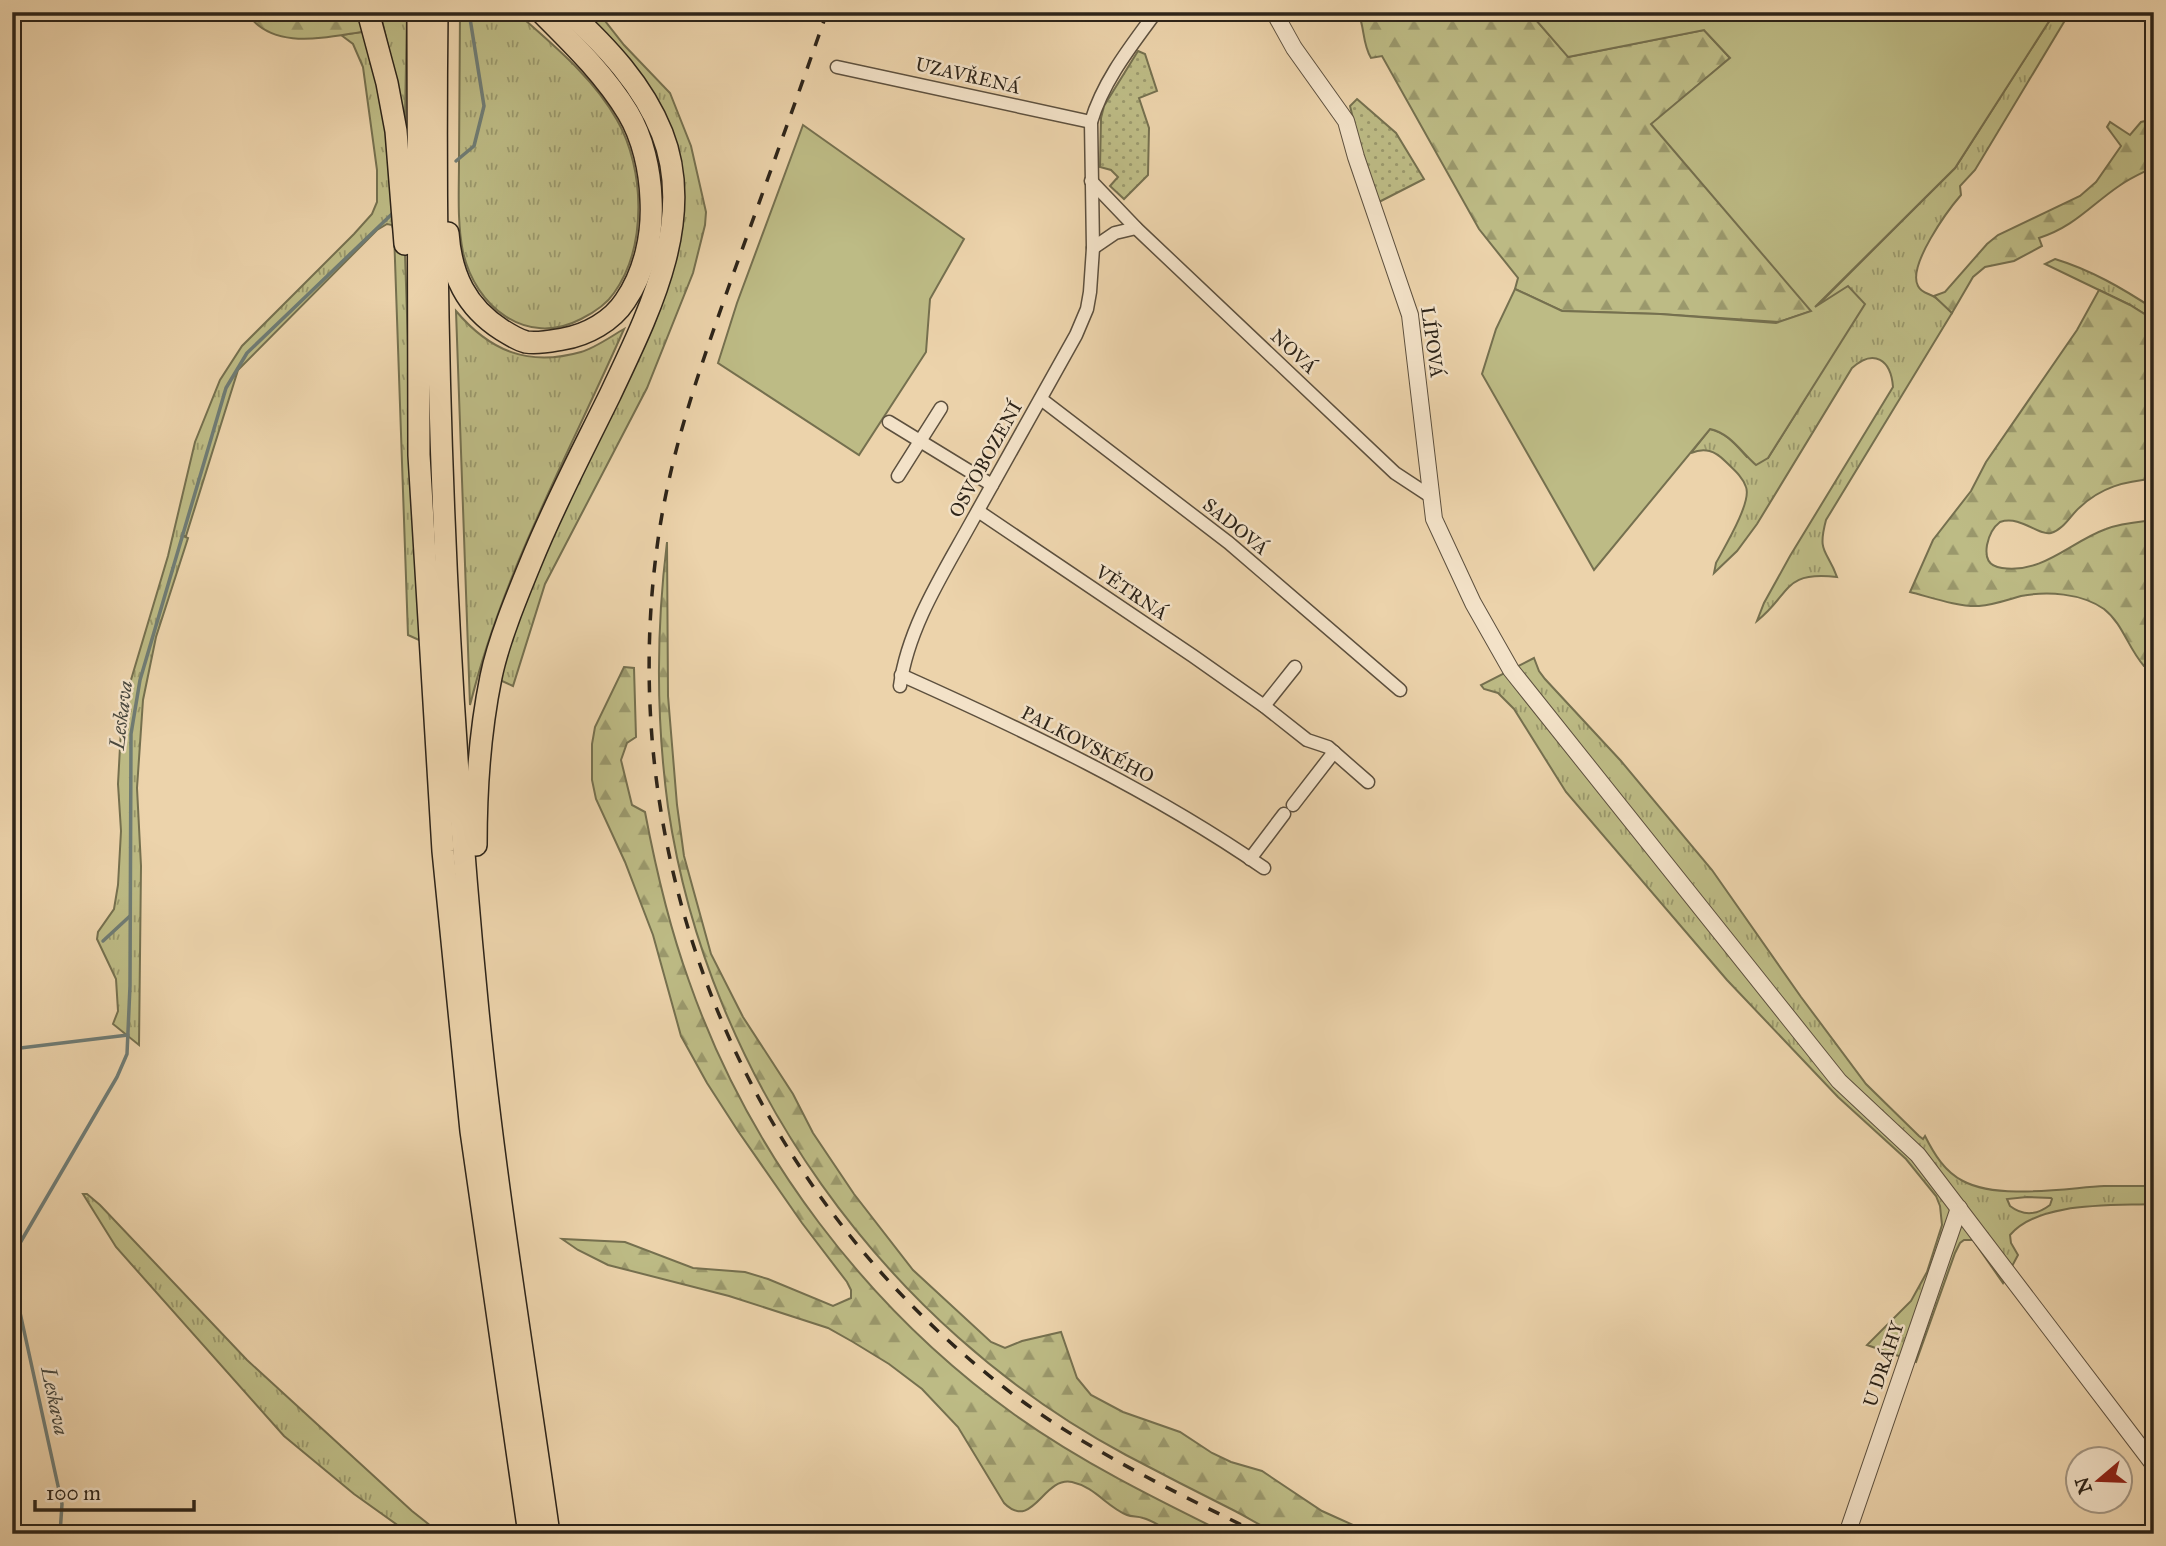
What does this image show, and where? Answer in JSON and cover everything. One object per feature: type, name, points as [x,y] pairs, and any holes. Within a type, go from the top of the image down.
[{"type":"highway","points":[[368,12],[387,83],[396,131],[404,224],[409,375],[419,455]]},
{"type":"highway","points":[[418,12],[419,455],[443,851],[471,1131],[529,1534]]},
{"type":"highway","points":[[437,12],[437,336],[451,690],[477,1003],[549,1534]]},
{"type":"highway","points":[[436,158],[446,201],[450,255],[469,302],[483,318],[526,342],[547,342],[577,337],[604,322],[625,302],[649,245],[652,213],[650,182],[643,148],[629,114],[581,51],[541,12]]},
{"type":"highway","points":[[477,1003],[476,828],[481,751],[491,676],[531,562],[640,330],[662,272],[674,206],[668,156],[663,135],[653,113],[640,90],[590,31],[569,12]]},
{"type":"street","name":"OSVOBOZENÍ","points":[[901,680],[913,636],[946,568],[1076,335],[1087,309],[1096,242],[1091,181],[1091,122],[1096,103],[1107,84],[1156,12]]},
{"type":"street","name":"LÍPOVÁ","points":[[1274,12],[1346,121],[1411,320],[1430,496],[1438,533],[1472,603],[1511,670],[1839,1082],[1917,1155],[2154,1465]]},
{"type":"street","name":"UZAVŘENÁ","points":[[837,66],[1091,122]]},
{"type":"street","name":"NOVÁ","points":[[1091,181],[1131,225],[1395,473],[1430,496]]},
{"type":"street","points":[[1096,242],[1131,225]]},
{"type":"street","name":"SADOVÁ","points":[[1041,399],[1229,543],[1401,690]]},
{"type":"street","points":[[898,476],[941,408]]},
{"type":"street","points":[[889,422],[992,485]]},
{"type":"street","name":"VĚTRNÁ","points":[[978,511],[1264,706],[1307,740],[1328,747],[1368,782]]},
{"type":"street","points":[[1264,706],[1295,667]]},
{"type":"street","name":"PALKOVSKÉHO","points":[[901,680],[1125,782],[1264,868]]},
{"type":"street","points":[[1250,859],[1334,752]]},
{"type":"street","name":"U DRÁHY","points":[[1847,1534],[1959,1208]]},
{"type":"green space","points":[[246,12],[362,12],[369,31],[320,38],[286,37],[257,25]]},
{"type":"green space","points":[[380,12],[407,12],[405,119]]},
{"type":"green space","points":[[460,12],[516,12],[558,49],[607,104],[617,120],[633,161],[637,184],[637,231],[625,274],[614,293],[599,308],[586,317],[561,327],[523,325],[506,317],[491,305],[469,272],[463,252],[459,206]]},
{"type":"green space","points":[[572,12],[598,12],[624,45],[670,93],[691,146],[706,212],[705,225],[693,273],[647,388],[545,584],[513,686],[491,676],[669,238],[663,135]]},
{"type":"green space","points":[[1358,12],[1529,12],[1569,57],[1704,30],[1730,58],[1652,124],[1812,311],[1779,322],[1562,311],[1515,289],[1518,278],[1479,229],[1382,56],[1371,58]]},
{"type":"green space","points":[[1529,12],[2055,12],[1955,168],[1815,307],[1848,286],[1865,304],[1768,458],[1756,465],[1724,434],[1710,429],[1594,570],[1482,374],[1496,329],[1515,289],[1562,311],[1660,314],[1776,323],[1811,311],[1651,124],[1730,58],[1704,30],[1568,57]]},
{"type":"green space","points":[[2055,12],[2070,12],[1975,170],[1960,186],[1961,195],[1923,252],[1916,277],[1918,286],[1952,313],[1826,520],[1823,546],[1837,577],[1806,577],[1797,581],[1757,621],[1790,556],[1893,387],[1889,370],[1880,360],[1874,358],[1860,362],[1852,368],[1757,524],[1737,551],[1714,573],[1716,563],[1741,514],[1747,494],[1746,487],[1737,473],[1717,455],[1705,450],[1691,453],[1710,429],[1726,436],[1747,457],[1768,458],[1808,394],[1812,311],[1955,168]]},
{"type":"green space","points":[[369,31],[404,224],[409,375],[430,645],[408,635],[394,232],[392,225],[387,224],[377,230],[238,370],[186,536],[183,536],[188,538],[156,637],[143,700],[137,788],[141,866],[139,1045],[113,1024],[118,1011],[116,979],[97,939],[98,932],[114,909],[118,885],[121,831],[118,784],[122,710],[168,556],[195,442],[220,380],[242,346],[354,234],[372,214],[377,202],[377,170],[363,67],[353,44],[341,35]]},
{"type":"green space","points":[[1138,51],[1145,54],[1157,91],[1139,98],[1149,128],[1148,175],[1124,199],[1110,186],[1118,177],[1111,170],[1100,167],[1101,118],[1104,106]]},
{"type":"green space","points":[[1357,99],[1396,133],[1424,179],[1379,202],[1362,155],[1350,106]]},
{"type":"green space","points":[[2154,119],[2154,167],[2123,183],[2062,228],[2039,238],[2042,246],[2014,261],[1985,267],[1973,277],[1952,313],[1934,296],[1945,292],[1998,235],[2080,196],[2096,182],[2121,146],[2107,127],[2110,122],[2130,135],[2141,122]]},
{"type":"green space","points":[[803,125],[964,239],[930,299],[926,352],[859,455],[718,363],[737,303]]},
{"type":"green space","points":[[2055,259],[2094,274],[2130,294],[2154,309],[2154,320],[2130,305],[2045,264]]},
{"type":"green space","points":[[2099,290],[2154,320],[2154,479],[2133,481],[2105,490],[2087,501],[2063,526],[2051,533],[2040,532],[2015,521],[2000,522],[1990,535],[1987,545],[1988,561],[2002,568],[2030,566],[2056,556],[2106,529],[2154,520],[2154,667],[2144,666],[2111,615],[2085,600],[2042,594],[2021,596],[1990,605],[1971,606],[1910,592],[1933,540],[1971,491],[1986,462],[2077,330]]},
{"type":"green space","points":[[456,311],[469,325],[497,346],[511,352],[544,358],[581,352],[624,329],[519,561],[500,608],[470,705]]},
{"type":"green space","points":[[667,542],[668,696],[677,805],[684,856],[711,954],[743,1017],[793,1094],[813,1133],[854,1194],[913,1270],[991,1342],[1005,1348],[1061,1332],[1077,1378],[1091,1395],[1123,1412],[1180,1432],[1231,1462],[1262,1471],[1322,1511],[1373,1534],[1297,1535],[1272,1531],[1126,1455],[1039,1401],[958,1338],[886,1265],[822,1185],[767,1098],[723,1005],[689,908],[668,807],[661,741],[659,641]]},
{"type":"green space","points":[[1534,658],[1545,679],[1621,761],[1712,870],[1866,1084],[1919,1136],[1923,1139],[1925,1136],[1951,1173],[1978,1187],[1994,1190],[2154,1186],[2154,1204],[2057,1211],[2023,1224],[2010,1235],[2018,1255],[2003,1283],[1973,1240],[1964,1240],[1955,1253],[1916,1362],[1867,1345],[1911,1301],[1927,1272],[1942,1225],[1936,1196],[1906,1159],[1838,1097],[1727,980],[1566,792],[1514,709],[1498,693],[1484,689],[1481,685]],"holes":[[[2051,1198],[2050,1205],[2030,1213],[2010,1206],[2007,1199]]]},
{"type":"green space","points":[[624,667],[634,668],[636,737],[627,743],[621,760],[632,805],[645,812],[675,940],[714,1045],[744,1106],[779,1166],[819,1223],[863,1276],[910,1327],[961,1373],[1015,1415],[1092,1464],[1227,1534],[1174,1533],[1147,1519],[1129,1516],[1087,1488],[1072,1482],[1062,1482],[1053,1487],[1031,1508],[1014,1510],[1004,1503],[958,1427],[922,1389],[853,1342],[828,1328],[729,1296],[608,1265],[562,1239],[625,1242],[693,1268],[745,1272],[768,1279],[833,1306],[851,1298],[847,1282],[738,1131],[681,1036],[653,935],[625,862],[596,799],[592,780],[595,727]]},
{"type":"green space","points":[[83,1194],[87,1194],[100,1205],[247,1360],[412,1511],[441,1534],[410,1534],[354,1494],[284,1436],[116,1247]]},
{"type":"waterway","name":"Leskava","points":[[456,161],[474,146],[484,106],[469,12]]},
{"type":"waterway","name":"Leskava","points":[[12,1272],[20,1243],[117,1077],[127,1054],[130,986],[131,734],[140,680],[226,388],[247,353],[393,213]]},
{"type":"waterway","points":[[103,941],[130,916]]},
{"type":"waterway","points":[[12,1049],[128,1035]]},
{"type":"waterway","name":"Leskava","points":[[12,1276],[62,1504],[60,1534]]},
{"type":"railway","points":[[827,12],[700,369],[671,470],[658,540],[649,664],[657,786],[682,906],[722,1020],[776,1129],[845,1229],[927,1321],[1022,1401],[1079,1439],[1260,1534]]}]
